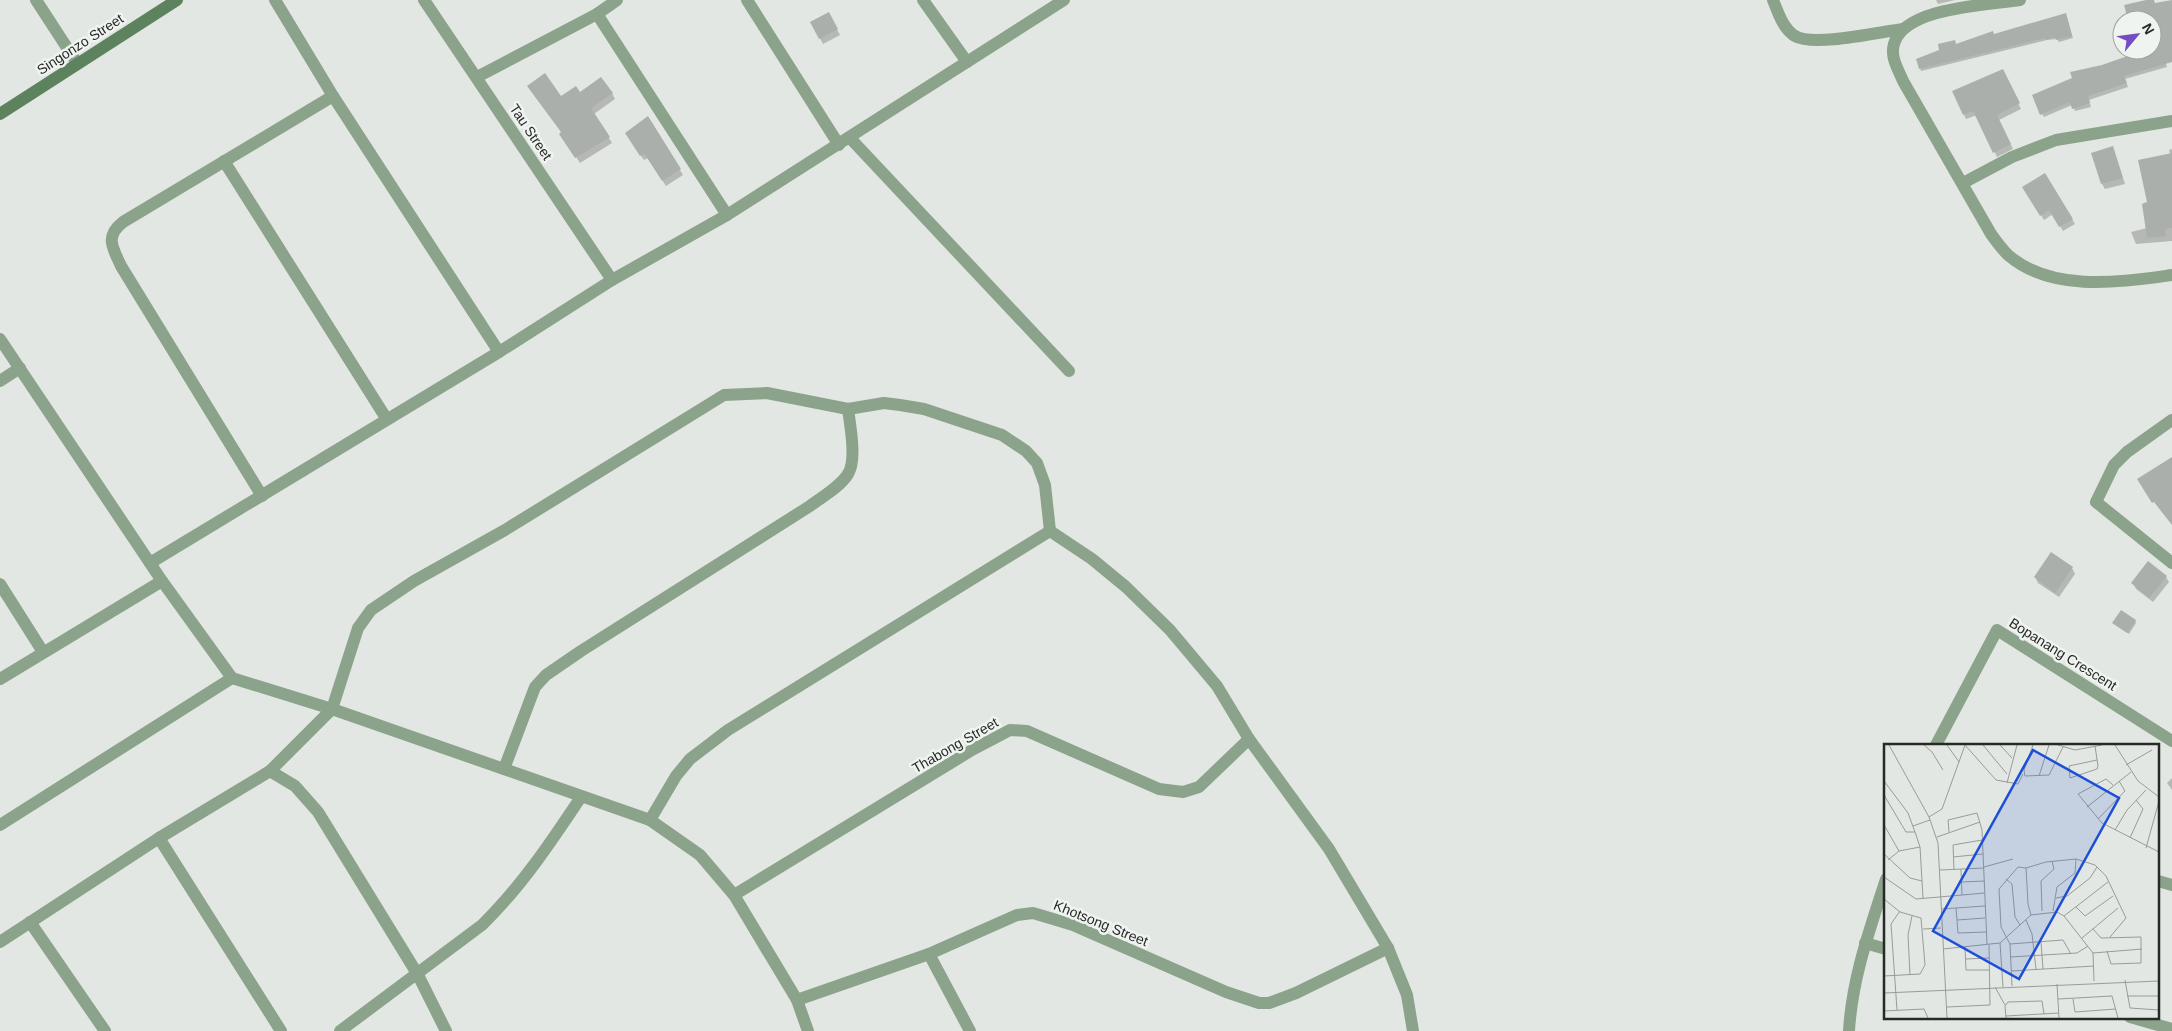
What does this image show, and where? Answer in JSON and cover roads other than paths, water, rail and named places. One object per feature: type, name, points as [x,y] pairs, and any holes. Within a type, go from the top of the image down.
[{"type":"street","points":[[36,0],[77,63]]},
{"type":"street","name":"Singonzo Street","points":[[0,114],[177,0]]},
{"type":"street","points":[[275,0],[333,96],[499,352]]},
{"type":"street","name":"Tau Street","points":[[424,0],[612,280]]},
{"type":"street","points":[[477,77],[597,14],[617,0]]},
{"type":"street","points":[[747,0],[839,145]]},
{"type":"street","points":[[923,0],[966,62]]},
{"type":"street","points":[[150,562],[262,496],[386,418],[499,352],[612,280],[727,216],[1064,0]]},
{"type":"street","points":[[1773,0],[1785,27],[1794,36],[1806,40],[1822,40],[1903,29]]},
{"type":"street","points":[[2020,0],[1941,12],[1918,19],[1903,29],[1894,44],[1893,59],[1903,81],[1991,234],[2008,254],[2024,266],[2078,281],[2113,282],[2172,275]]},
{"type":"street","points":[[597,14],[727,216]]},
{"type":"street","points":[[262,496],[121,266],[112,247],[112,235],[114,229],[123,222],[333,96]]},
{"type":"street","points":[[1963,183],[2012,157],[2056,140],[2172,121]]},
{"type":"street","points":[[850,138],[1068,371]]},
{"type":"street","points":[[224,161],[386,418]]},
{"type":"street","points":[[0,339],[162,581],[232,678],[332,709],[650,820],[700,855],[734,895],[797,1000],[808,1031]]},
{"type":"street","points":[[0,381],[20,368]]},
{"type":"street","points":[[0,942],[159,838],[270,771],[332,709],[358,628],[371,610],[414,581],[505,530],[724,395],[767,393],[848,409],[884,403],[924,409],[1002,434],[1026,451],[1040,468],[1046,490],[1050,531],[1092,560],[1126,587],[1170,630],[1217,686],[1249,739],[1329,849],[1388,948],[1407,995],[1413,1031]]},
{"type":"street","points":[[504,769],[532,694],[546,675],[810,506],[836,487],[849,473],[852,458],[848,409]]},
{"type":"street","points":[[2172,420],[2127,452],[2114,465],[2096,502],[2172,563]]},
{"type":"street","points":[[650,820],[685,765],[713,741],[1050,531]]},
{"type":"street","points":[[0,679],[162,581]]},
{"type":"street","points":[[0,584],[43,652]]},
{"type":"street","name":"Bopanang Crescent","points":[[1937,744],[1997,630],[2172,740]]},
{"type":"street","points":[[0,825],[232,678]]},
{"type":"street","name":"Thabong Street","points":[[734,895],[972,750],[1010,730],[1027,732],[1159,789],[1183,792],[1199,787],[1249,739]]},
{"type":"street","points":[[270,771],[295,786],[318,812],[418,975],[446,1031]]},
{"type":"street","points":[[340,1031],[418,975],[482,925],[500,907],[544,852],[581,797]]},
{"type":"street","points":[[159,838],[281,1031]]},
{"type":"street","points":[[1849,1031],[1851,1002],[1865,943],[1884,886]]},
{"type":"street","name":"Khotsong Street","points":[[797,1000],[930,954],[1017,915],[1033,913],[1073,925],[1226,992],[1259,1003],[1269,1003],[1296,993],[1388,948]]},
{"type":"street","points":[[30,922],[105,1031]]},
{"type":"street","points":[[1865,943],[1884,948]]},
{"type":"street","points":[[930,954],[970,1031]]},
{"type":"street","points":[[2134,1018],[2172,1029]]}]
